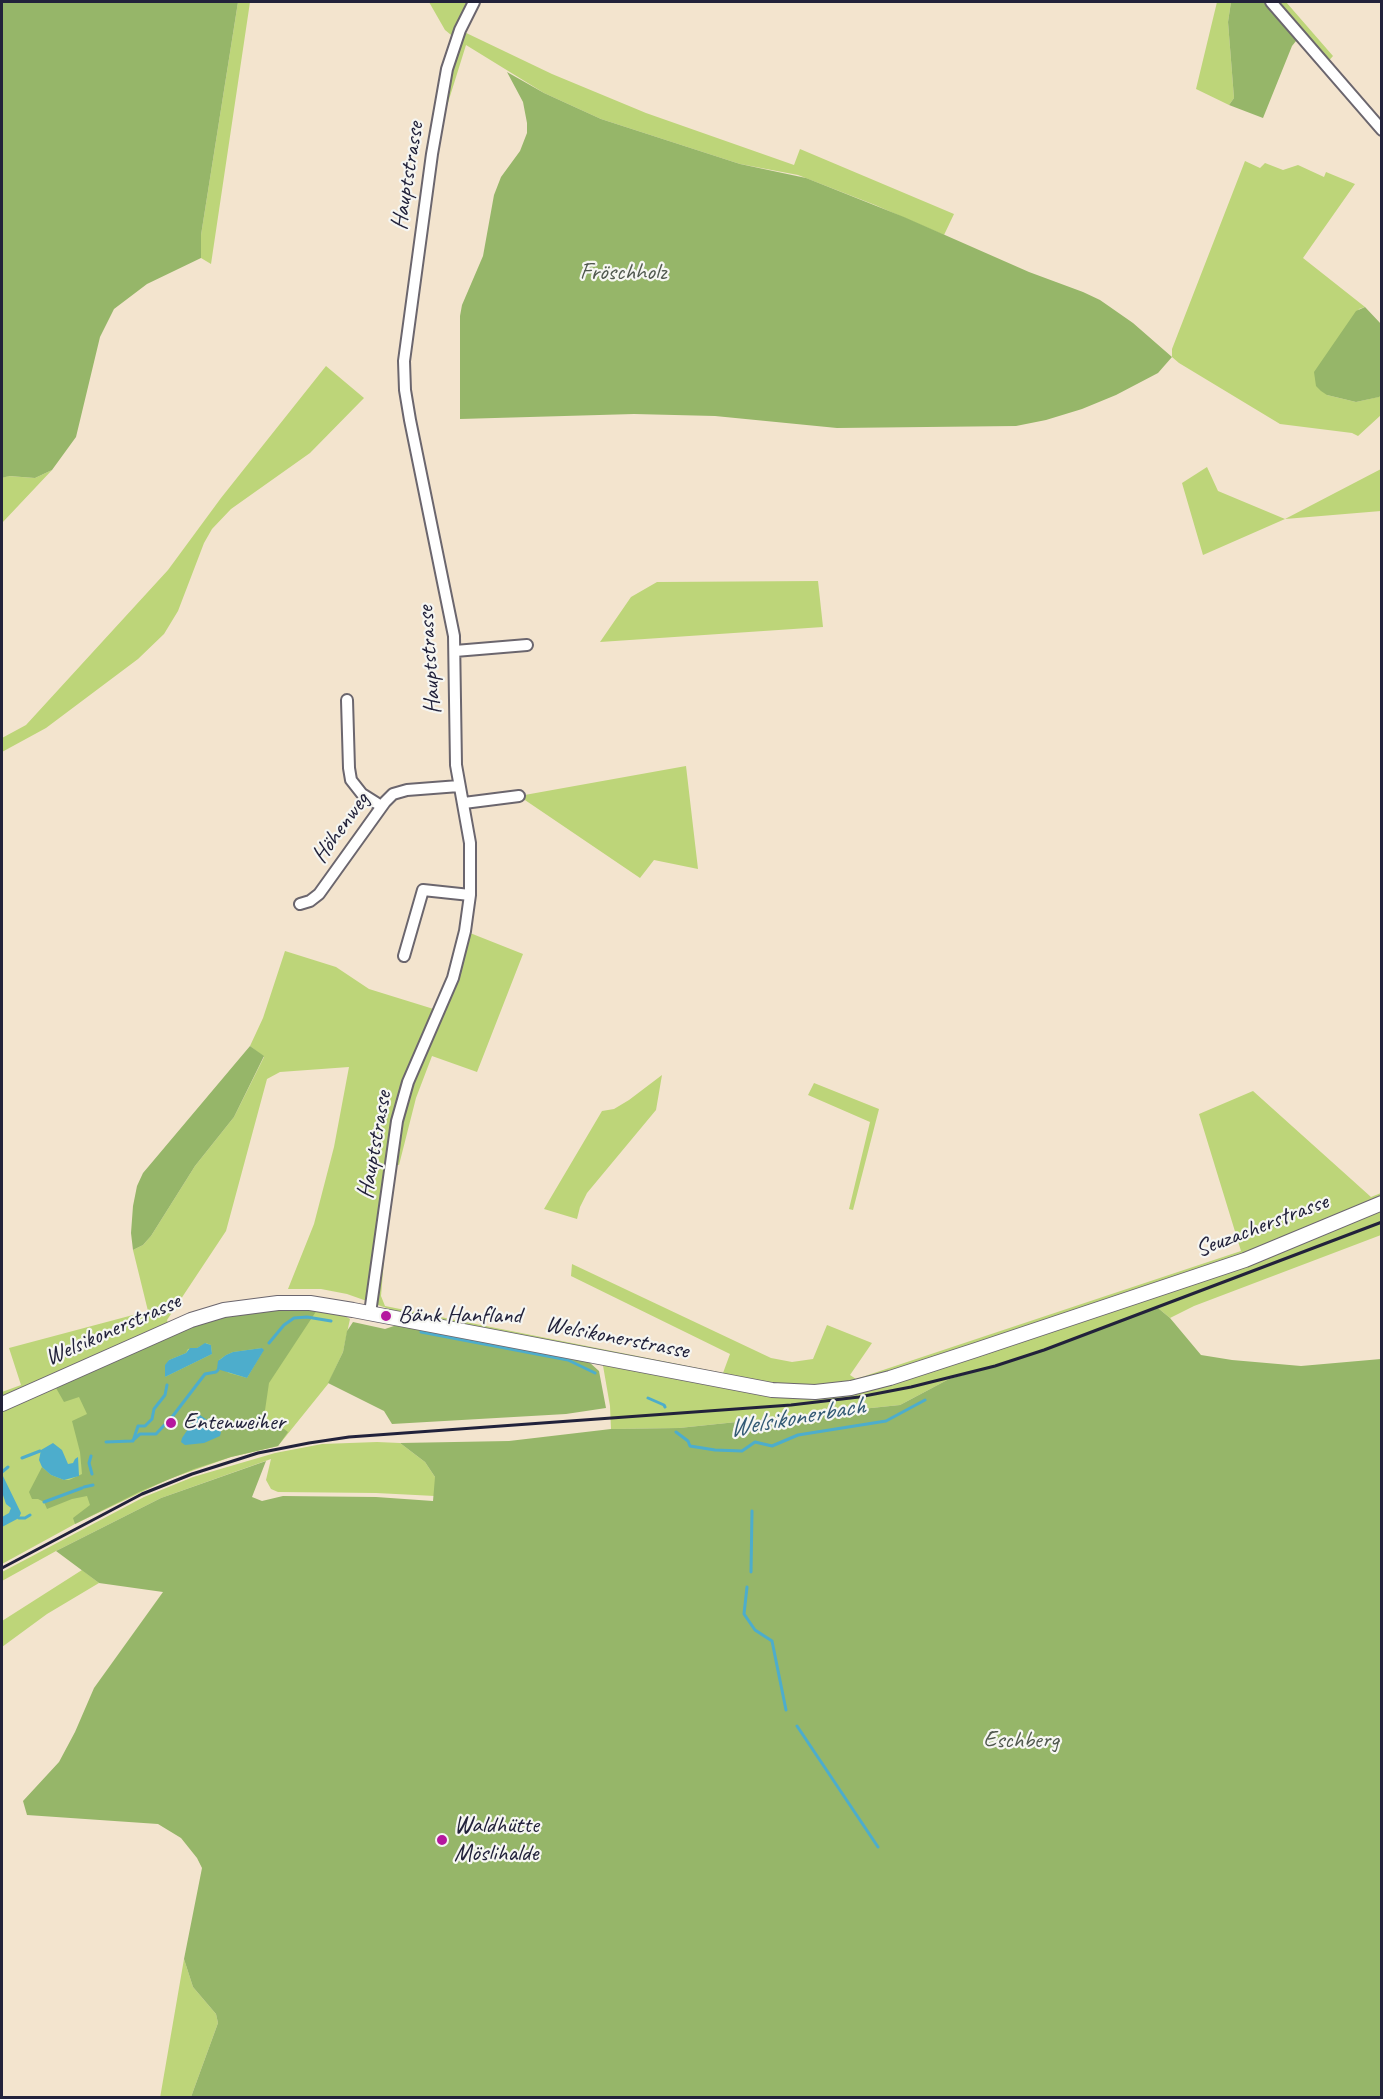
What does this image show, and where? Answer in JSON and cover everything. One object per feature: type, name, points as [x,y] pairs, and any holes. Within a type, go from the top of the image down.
[{"type":"main road","name":"Seuzacherstrasse","points":[[1158,1289],[1245,1260],[1382,1203]]},
{"type":"main road","name":"Welsikonerstrasse","points":[[2,1404],[170,1328],[210,1313],[256,1305],[297,1302],[325,1305],[751,1387],[815,1392],[851,1388],[890,1378],[1158,1289]]},
{"type":"street","name":"Hauptstrasse","points":[[370,1313],[397,1121],[412,1071],[453,978],[465,931],[470,895],[470,843],[456,758],[455,651],[446,593],[410,420],[405,390],[404,361],[430,165],[447,69],[460,30],[474,2]]},
{"type":"street","points":[[1271,2],[1382,130]]},
{"type":"street","points":[[455,651],[527,645]]},
{"type":"street","points":[[347,700],[351,780],[362,794],[381,806]]},
{"type":"street","name":"Höhenweg","points":[[300,904],[320,894],[381,806],[389,798],[401,791],[459,786]]},
{"type":"street","points":[[464,803],[519,796]]},
{"type":"street","points":[[404,956],[423,890],[470,895]]},
{"type":"green space","points":[[2,2],[238,2],[201,235],[201,258],[147,284],[114,309],[100,337],[76,437],[52,470],[35,478],[9,476],[2,478]]},
{"type":"green space","points":[[238,2],[250,2],[211,264],[201,258],[201,235]]},
{"type":"green space","points":[[429,2],[474,2],[460,30],[552,74],[646,113],[794,165],[800,149],[954,214],[944,235],[798,175],[740,164],[601,119],[544,93],[466,45],[432,154],[456,39],[445,30]]},
{"type":"green space","points":[[1217,2],[1231,2],[1228,22],[1234,98],[1229,105],[1196,89]]},
{"type":"green space","points":[[1231,2],[1271,2],[1300,36],[1292,46],[1263,118],[1229,105],[1234,98],[1228,22]]},
{"type":"green space","points":[[1271,2],[1286,2],[1333,56],[1325,65]]},
{"type":"green space","name":"Fröschholz","points":[[507,72],[544,93],[601,119],[740,164],[806,178],[904,217],[1029,272],[1083,292],[1100,300],[1133,323],[1172,357],[1158,373],[1116,395],[1082,409],[1016,426],[837,428],[715,416],[634,414],[460,419],[460,316],[462,305],[483,256],[494,195],[501,177],[520,151],[527,133],[523,102]]},
{"type":"green space","points":[[1245,161],[1260,168],[1265,163],[1283,170],[1298,165],[1324,177],[1326,172],[1355,184],[1303,258],[1365,307],[1359,309],[1327,395],[1356,402],[1381,395],[1381,415],[1358,436],[1352,433],[1280,424],[1172,357],[1172,349]]},
{"type":"green space","points":[[1365,307],[1381,324],[1381,395],[1356,402],[1327,395],[1316,386],[1314,372],[1356,311]]},
{"type":"green space","points":[[326,366],[364,398],[310,453],[231,509],[212,529],[204,543],[178,611],[164,634],[138,659],[46,728],[2,752],[2,738],[26,725],[168,570],[221,498]]},
{"type":"green space","points":[[1207,467],[1218,491],[1285,519],[1203,555],[1182,483]]},
{"type":"green space","points":[[1381,469],[1381,511],[1285,519]]},
{"type":"green space","points":[[52,470],[2,523],[2,478],[8,476],[35,478]]},
{"type":"green space","points":[[818,581],[823,627],[600,642],[631,597],[657,582]]},
{"type":"green space","points":[[686,766],[698,869],[654,860],[640,878],[519,796]]},
{"type":"green space","points":[[465,931],[523,954],[477,1072],[432,1056],[416,1098],[399,1165],[392,1164],[381,1296],[385,1306],[723,1373],[730,1354],[571,1276],[572,1264],[771,1358],[792,1362],[813,1359],[827,1325],[872,1343],[850,1375],[856,1379],[1241,1251],[1199,1114],[1253,1091],[1371,1197],[1381,1193],[1381,1235],[1194,1306],[1170,1318],[1158,1308],[995,1366],[949,1379],[900,1405],[679,1428],[611,1429],[610,1406],[601,1354],[395,1311],[347,1294],[321,1289],[288,1289],[314,1224],[334,1147],[349,1067],[280,1072],[267,1079],[226,1231],[167,1320],[170,1328],[300,1309],[343,1315],[350,1319],[343,1352],[328,1384],[278,1446],[231,1457],[169,1479],[75,1524],[2,1564],[2,1392],[21,1385],[9,1348],[148,1311],[133,1250],[143,1245],[151,1236],[195,1166],[234,1117],[264,1057],[250,1046],[263,1018],[285,951],[336,967],[369,989],[440,1011]]},
{"type":"green space","points":[[250,1046],[264,1056],[234,1117],[195,1166],[151,1236],[143,1245],[133,1250],[131,1233],[133,1206],[137,1186],[143,1173]]},
{"type":"green space","points":[[662,1075],[656,1110],[587,1193],[577,1219],[544,1209],[602,1111],[614,1109],[629,1100]]},
{"type":"green space","points":[[814,1083],[879,1109],[853,1210],[849,1209],[870,1122],[808,1095]]},
{"type":"green space","name":"Eschberg","points":[[1158,1308],[1170,1318],[1201,1355],[1301,1366],[1381,1359],[1381,2097],[191,2097],[218,2023],[216,2014],[193,1987],[184,1959],[202,1868],[197,1858],[181,1838],[158,1824],[27,1815],[23,1801],[59,1762],[94,1688],[163,1592],[99,1583],[56,1551],[161,1498],[266,1461],[252,1497],[262,1501],[283,1496],[376,1497],[433,1501],[435,1477],[425,1462],[400,1443],[509,1441],[611,1429],[679,1428],[900,1405],[949,1379],[995,1366]]},
{"type":"green space","name":"Entenweiher","points":[[263,1309],[317,1310],[269,1383],[264,1417],[272,1426],[288,1432],[278,1446],[231,1457],[194,1469],[141,1491],[75,1524],[73,1518],[90,1505],[87,1496],[47,1509],[44,1502],[32,1499],[29,1492],[42,1467],[51,1475],[64,1480],[82,1474],[80,1452],[72,1421],[87,1414],[79,1397],[64,1402],[52,1381],[170,1328]],"holes":[[[206,1343],[211,1345],[212,1354],[165,1377],[165,1367],[169,1360],[186,1353],[188,1349],[197,1348]],[[262,1348],[263,1351],[247,1378],[219,1370],[219,1360],[226,1355]]]},
{"type":"green space","points":[[353,1322],[385,1329],[397,1325],[589,1362],[599,1371],[606,1408],[566,1414],[392,1424],[384,1411],[328,1383],[343,1352],[347,1331]]},
{"type":"green space","points":[[400,1443],[425,1462],[435,1477],[435,1496],[278,1492],[271,1489],[266,1480],[271,1459],[161,1498],[2,1581],[2,1572],[144,1497],[193,1477],[275,1453],[322,1444]]},
{"type":"green space","points":[[82,1570],[99,1583],[47,1614],[2,1647],[2,1621]]},
{"type":"green space","points":[[184,1959],[193,1987],[216,2014],[218,2023],[191,2097],[160,2098]]},
{"type":"water","points":[[205,1343],[211,1345],[212,1354],[165,1377],[165,1365],[169,1360],[186,1353],[190,1348],[197,1348]]},
{"type":"water","points":[[262,1348],[264,1350],[247,1378],[217,1369],[218,1361],[226,1355]]},
{"type":"water","points":[[200,1415],[217,1427],[221,1432],[220,1436],[204,1443],[185,1445],[181,1442],[182,1438]]},
{"type":"water","points":[[53,1443],[62,1450],[68,1464],[73,1463],[78,1457],[79,1476],[64,1480],[51,1475],[42,1467],[39,1460],[41,1450]]},
{"type":"water","points":[[2,1474],[21,1513],[19,1518],[2,1527],[2,1517],[9,1513],[11,1508],[6,1504],[2,1492]]},
{"type":"waterway","name":"Welsikonerbach","points":[[269,1343],[284,1325],[294,1318],[307,1317],[331,1321]]},
{"type":"waterway","name":"Welsikonerbach","points":[[421,1332],[568,1360],[595,1373]]},
{"type":"waterway","name":"Welsikonerbach","points":[[106,1442],[132,1441],[140,1434],[156,1434],[205,1374],[218,1370]]},
{"type":"waterway","points":[[133,1441],[138,1426],[145,1426],[152,1419],[154,1409],[165,1395],[167,1385]]},
{"type":"waterway","name":"Welsikonerbach","points":[[648,1398],[665,1407]]},
{"type":"waterway","name":"Welsikonerbach","points":[[676,1432],[688,1441],[690,1446],[742,1451],[755,1442],[772,1446],[798,1435],[886,1421],[925,1400]]},
{"type":"waterway","points":[[22,1458],[40,1451]]},
{"type":"waterway","name":"Welsikonerbach","points":[[91,1456],[89,1463],[92,1474]]},
{"type":"waterway","points":[[2,1472],[8,1467]]},
{"type":"waterway","name":"Welsikonerbach","points":[[84,1487],[93,1485]]},
{"type":"waterway","name":"Welsikonerbach","points":[[44,1502],[82,1488]]},
{"type":"waterway","points":[[751,1572],[752,1511]]},
{"type":"waterway","name":"Welsikonerbach","points":[[19,1518],[30,1515]]},
{"type":"waterway","points":[[747,1587],[744,1614],[755,1630],[772,1641],[786,1710]]},
{"type":"waterway","points":[[797,1726],[878,1847]]},
{"type":"railway","points":[[2,1568],[142,1494],[192,1474],[258,1453],[349,1437],[791,1405],[859,1397],[911,1387],[995,1366],[1044,1350],[1382,1222]]},
{"type":"place","name":"Bänk Hanfland","points":[[386,1316]]},
{"type":"place","name":"Entenweiher","points":[[171,1423]]},
{"type":"place","name":"Waldhütte Möslihalde","points":[[442,1840]]}]
